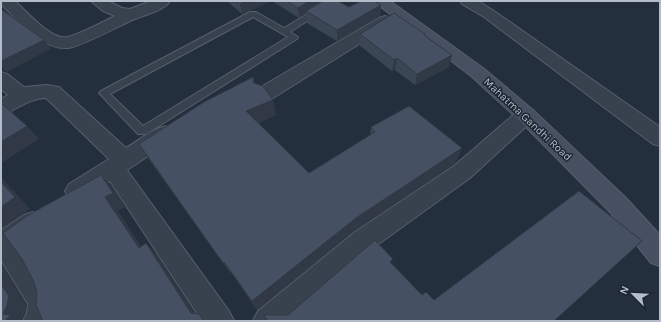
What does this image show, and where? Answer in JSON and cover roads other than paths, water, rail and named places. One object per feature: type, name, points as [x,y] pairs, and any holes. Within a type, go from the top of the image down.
[{"type":"main road","name":"Mahatma Gandhi Road","points":[[380,1],[477,72],[526,116],[657,245]]},
{"type":"street","points":[[6,1],[46,37],[68,43],[162,1]]},
{"type":"street","points":[[98,1],[120,14],[130,15]]},
{"type":"street","points":[[467,1],[489,14],[660,138]]},
{"type":"street","points":[[266,93],[398,13]]},
{"type":"street","points":[[1,78],[19,94],[25,95]]},
{"type":"street","points":[[1,108],[25,95],[47,90],[52,92],[119,164],[219,321]]},
{"type":"street","points":[[38,321],[41,316],[42,301],[3,244],[55,206],[202,110]]},
{"type":"street","points":[[268,321],[364,240],[462,172],[526,116]]},
{"type":"lane","points":[[284,32],[334,1]]},
{"type":"lane","points":[[253,14],[284,32],[294,37],[142,131],[104,93],[253,14]]}]
